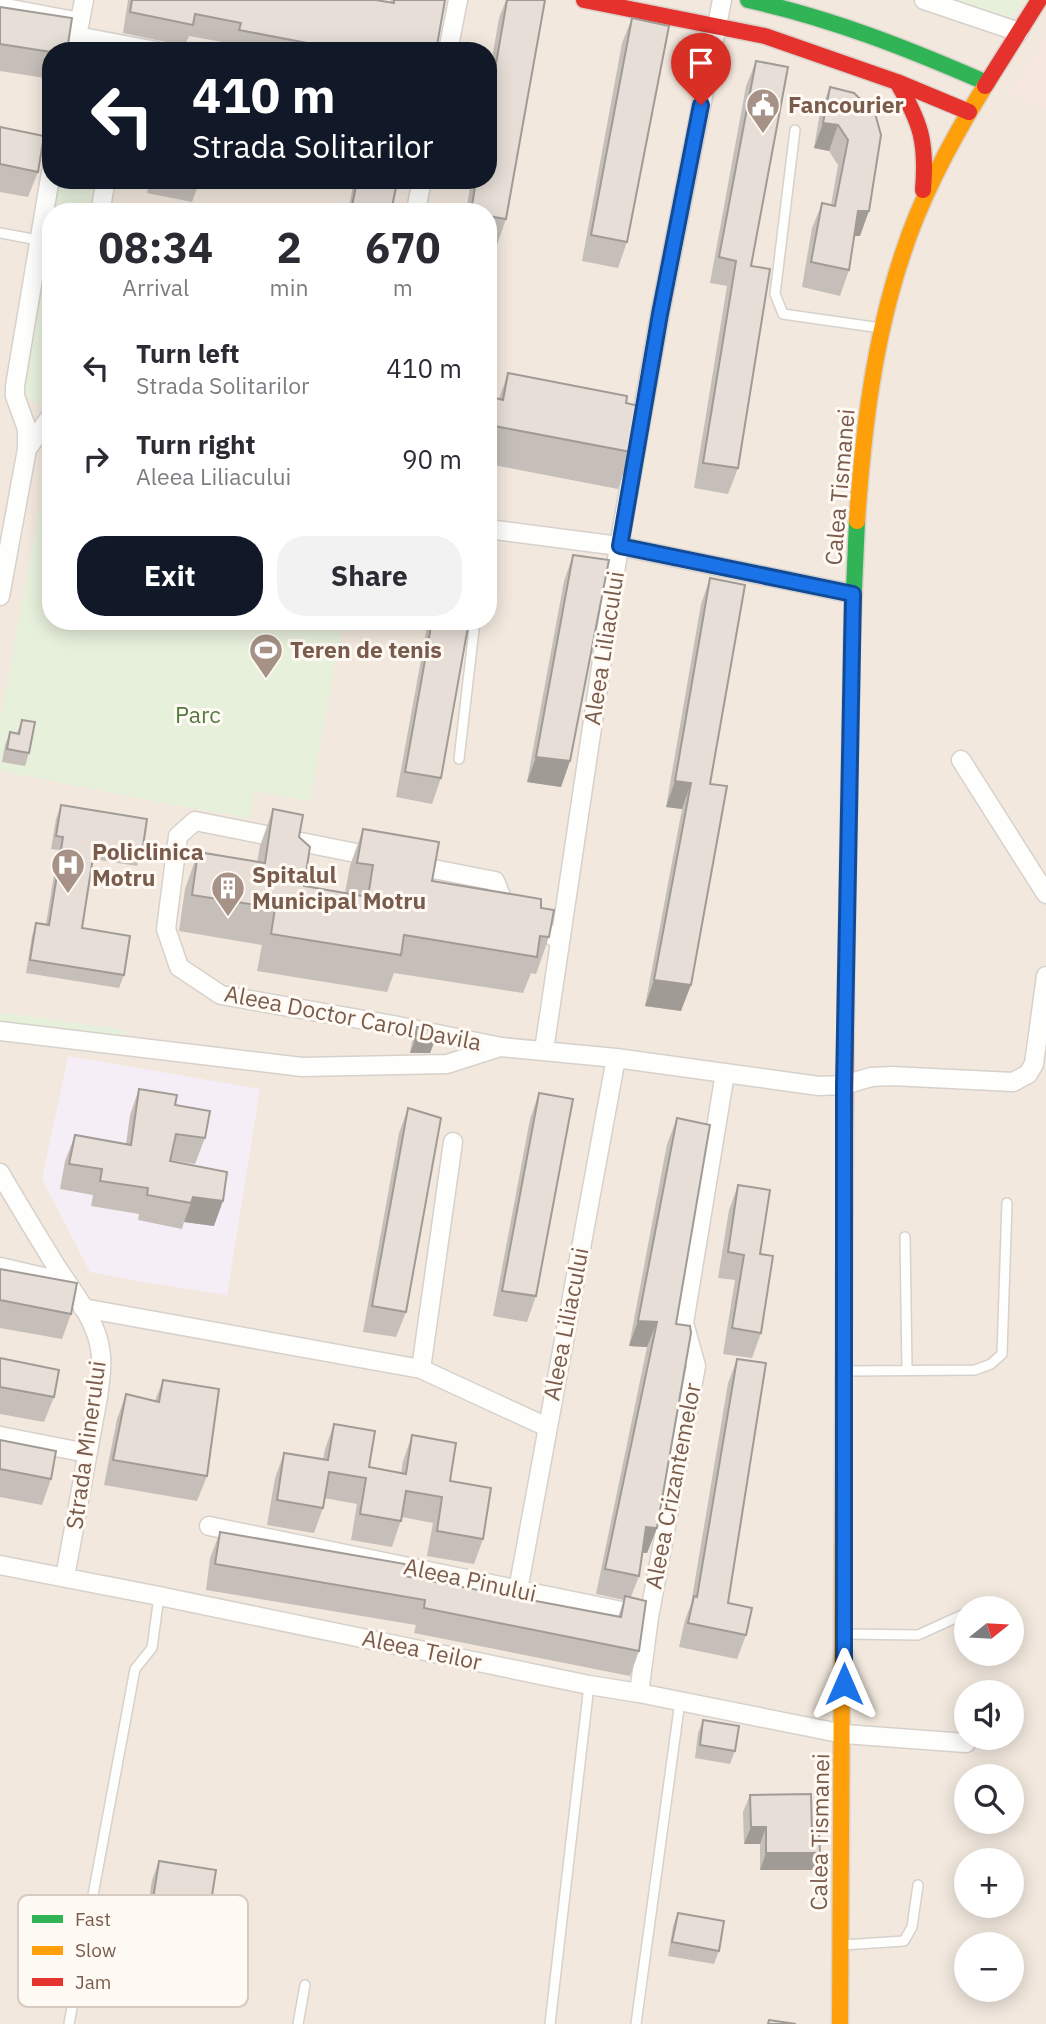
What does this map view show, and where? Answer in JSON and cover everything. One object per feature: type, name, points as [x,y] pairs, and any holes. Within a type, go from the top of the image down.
[{"type":"main road","points":[[584,0],[765,36],[897,82],[969,112]]},
{"type":"main road","points":[[748,0],[781,6],[911,49],[987,83]]},
{"type":"main road","name":"Calea Tismanei","points":[[840,2024],[844,1734],[844,1085],[853,594],[859,481],[883,328],[901,258],[921,203],[969,112],[1039,0]]},
{"type":"main road","points":[[897,82],[920,120],[926,158],[921,203]]},
{"type":"street","points":[[77,36],[84,0]]},
{"type":"street","points":[[450,42],[458,0]]},
{"type":"street","name":"Aleea Liliacului","points":[[544,1050],[620,546],[660,314],[722,0]]},
{"type":"street","points":[[924,0],[1019,32]]},
{"type":"street","points":[[0,7],[100,42]]},
{"type":"street","points":[[0,596],[27,449],[27,429],[15,396],[7,385],[42,219]]},
{"type":"street","points":[[27,449],[42,425]]},
{"type":"street","points":[[497,530],[620,546],[853,594]]},
{"type":"street","points":[[961,760],[1046,894]]},
{"type":"street","name":"Aleea Doctor Carol Davila","points":[[560,940],[507,911],[495,881],[195,821],[178,836],[166,929],[179,967],[221,995],[501,1047],[616,1058],[819,1086],[844,1085],[871,1077],[1013,1082],[1028,1074],[1034,1064],[1046,976]]},
{"type":"street","name":"Aleea Doctor Carol Davila","points":[[0,1031],[302,1067],[447,1064],[501,1047]]},
{"type":"street","name":"Aleea Liliacului","points":[[518,1590],[616,1058]]},
{"type":"street","name":"Aleea Crizantemelor","points":[[639,1693],[649,1617],[696,1366],[684,1323],[725,1073]]},
{"type":"street","points":[[421,1369],[453,1142]]},
{"type":"street","name":"Strada Minerului","points":[[0,1172],[83,1308],[100,1346],[101,1367],[88,1454],[65,1577]]},
{"type":"street","points":[[0,1267],[67,1283]]},
{"type":"street","points":[[83,1308],[421,1369],[547,1427]]},
{"type":"street","points":[[0,1436],[88,1454]]},
{"type":"street","name":"Aleea Pinului","points":[[209,1526],[649,1617]]},
{"type":"street","name":"Aleea Teilor","points":[[0,1565],[844,1734],[954,1742]]},
{"type":"lane","points":[[795,130],[775,294],[778,304],[783,314],[883,328]]},
{"type":"lane","points":[[0,233],[38,240]]},
{"type":"lane","points":[[459,759],[474,630]]},
{"type":"lane","points":[[844,1371],[975,1370],[991,1364],[1002,1354],[1007,1203]]},
{"type":"lane","points":[[905,1237],[907,1370]]},
{"type":"lane","points":[[93,1895],[135,1670],[152,1648],[159,1596]]},
{"type":"lane","points":[[844,1634],[918,1635],[954,1618]]},
{"type":"lane","points":[[550,2024],[589,1685]]},
{"type":"lane","points":[[636,2024],[680,1701]]},
{"type":"lane","points":[[841,1945],[904,1941],[912,1927],[918,1885]]},
{"type":"lane","points":[[298,2024],[304,1985]]},
{"type":"shaded area","points":[[0,0],[1046,0],[1046,2024],[0,2024]]},
{"type":"shaded area","points":[[1046,35],[1046,109],[1009,94]]},
{"type":"shaded area","points":[[68,1056],[260,1089],[227,1295],[90,1272],[42,1179]]},
{"type":"green space","points":[[948,0],[1023,0],[1010,22]]},
{"type":"green space","points":[[58,189],[96,189],[93,203],[56,203]]},
{"type":"green space","points":[[42,284],[42,406],[28,399],[24,387]]},
{"type":"green space","name":"Parc","points":[[42,495],[42,630],[341,630],[310,801],[254,791],[250,818],[0,771],[0,721]]},
{"type":"green space","points":[[0,1012],[125,1030],[124,1039],[0,1023]]},
{"type":"building","points":[[132,0],[376,0],[394,3],[394,0],[445,0],[438,42],[302,42],[239,30],[241,23],[195,14],[193,25],[130,12]]},
{"type":"building","points":[[507,0],[545,0],[506,219],[497,218],[497,203],[472,203],[475,189],[497,189],[497,58]]},
{"type":"building","points":[[0,7],[72,18],[68,42],[42,42],[42,51],[0,44]]},
{"type":"building","points":[[632,18],[669,26],[627,242],[591,235]]},
{"type":"building","points":[[756,61],[788,67],[751,266],[770,269],[738,468],[703,463],[736,261],[719,257]]},
{"type":"building","points":[[830,87],[854,93],[875,113],[881,135],[869,211],[858,211],[849,270],[811,262],[822,203],[835,206],[848,140],[838,125],[823,123]]},
{"type":"building","points":[[0,127],[42,136],[38,172],[0,164]]},
{"type":"building","points":[[355,189],[396,189],[393,203],[353,203]]},
{"type":"building","points":[[508,373],[627,396],[626,403],[639,406],[631,452],[497,427],[497,398],[503,400]]},
{"type":"building","points":[[573,555],[609,560],[570,761],[536,757]]},
{"type":"building","points":[[710,578],[745,585],[710,784],[727,786],[691,985],[654,980],[691,783],[675,781]]},
{"type":"building","points":[[430,630],[467,630],[441,778],[405,772]]},
{"type":"building","points":[[22,720],[35,722],[29,753],[7,749],[10,732],[19,734]]},
{"type":"building","name":"Policlinica Motru","points":[[61,805],[147,819],[142,853],[95,845],[82,928],[130,936],[124,975],[30,960],[36,923],[49,925],[63,837],[56,836]]},
{"type":"building","points":[[273,809],[303,815],[299,837],[310,847],[304,886],[368,897],[373,865],[357,863],[363,829],[439,842],[432,881],[541,899],[541,908],[554,910],[549,937],[540,936],[537,957],[404,935],[401,955],[271,934],[275,908],[192,895],[198,852],[265,863]]},
{"type":"building","points":[[417,1027],[436,1031],[435,1040],[415,1040]]},
{"type":"building","points":[[139,1089],[177,1095],[175,1105],[210,1111],[205,1138],[176,1134],[170,1161],[227,1172],[223,1201],[193,1197],[191,1203],[147,1195],[148,1188],[100,1181],[102,1169],[69,1164],[75,1135],[131,1145]]},
{"type":"building","points":[[539,1093],[573,1099],[536,1296],[502,1291]]},
{"type":"building","points":[[408,1108],[441,1118],[406,1312],[372,1306]]},
{"type":"building","points":[[677,1118],[710,1125],[676,1324],[690,1326],[691,1333],[657,1528],[646,1527],[639,1576],[605,1569],[657,1322],[638,1321]]},
{"type":"building","points":[[738,1185],[770,1190],[760,1254],[773,1256],[761,1333],[732,1328],[744,1255],[728,1252]]},
{"type":"building","points":[[0,1269],[77,1283],[71,1314],[0,1300]]},
{"type":"building","points":[[0,1358],[59,1370],[54,1397],[0,1387]]},
{"type":"building","points":[[737,1359],[766,1363],[728,1603],[752,1608],[746,1635],[688,1623],[694,1596],[697,1597]]},
{"type":"building","points":[[163,1380],[219,1389],[207,1476],[113,1460],[126,1394],[159,1402]]},
{"type":"building","points":[[334,1424],[375,1431],[369,1467],[406,1474],[412,1435],[456,1443],[450,1481],[491,1488],[483,1539],[437,1531],[442,1497],[406,1491],[401,1521],[360,1514],[366,1478],[329,1472],[323,1508],[277,1500],[284,1453],[328,1460]]},
{"type":"building","points":[[0,1440],[56,1451],[51,1479],[0,1469]]},
{"type":"building","points":[[220,1532],[405,1564],[404,1576],[621,1617],[625,1596],[646,1601],[639,1651],[424,1608],[425,1600],[215,1564]]},
{"type":"building","points":[[703,1720],[739,1726],[735,1751],[700,1745]]},
{"type":"building","points":[[811,1794],[812,1831],[819,1831],[820,1853],[766,1853],[766,1827],[751,1827],[750,1795]]},
{"type":"building","points":[[159,1861],[216,1870],[212,1895],[154,1895]]},
{"type":"building","points":[[678,1913],[724,1921],[719,1951],[672,1942]]},
{"type":"building","points":[[769,2020],[796,2024],[768,2024]]},
{"type":"traffic: fast","points":[[748,0],[779,7],[869,36],[987,83]]},
{"type":"traffic: fast","points":[[846,978],[852,634],[857,521]]},
{"type":"traffic: slow","points":[[857,521],[871,386],[893,286],[929,188],[985,86]]},
{"type":"traffic: slow","points":[[840,2024],[843,1456]]},
{"type":"traffic: jam","points":[[584,0],[765,36],[897,82],[969,112]]},
{"type":"traffic: jam","points":[[985,86],[1039,0]]},
{"type":"traffic: jam","points":[[897,82],[912,109],[920,133],[924,159],[923,190]]},
{"type":"traffic: jam","points":[[843,1456],[846,978]]},
{"type":"place","name":"Fancourier","points":[[763,135]]},
{"type":"place","name":"Teren de tenis","points":[[266,680]]},
{"type":"place","name":"Policlinica Motru","points":[[68,895]]},
{"type":"place","name":"Spitalul Municipal Motru","points":[[228,918]]},
{"type":"route","points":[[701,105],[660,314],[620,546],[853,594],[844,1085],[844,1684]]}]
